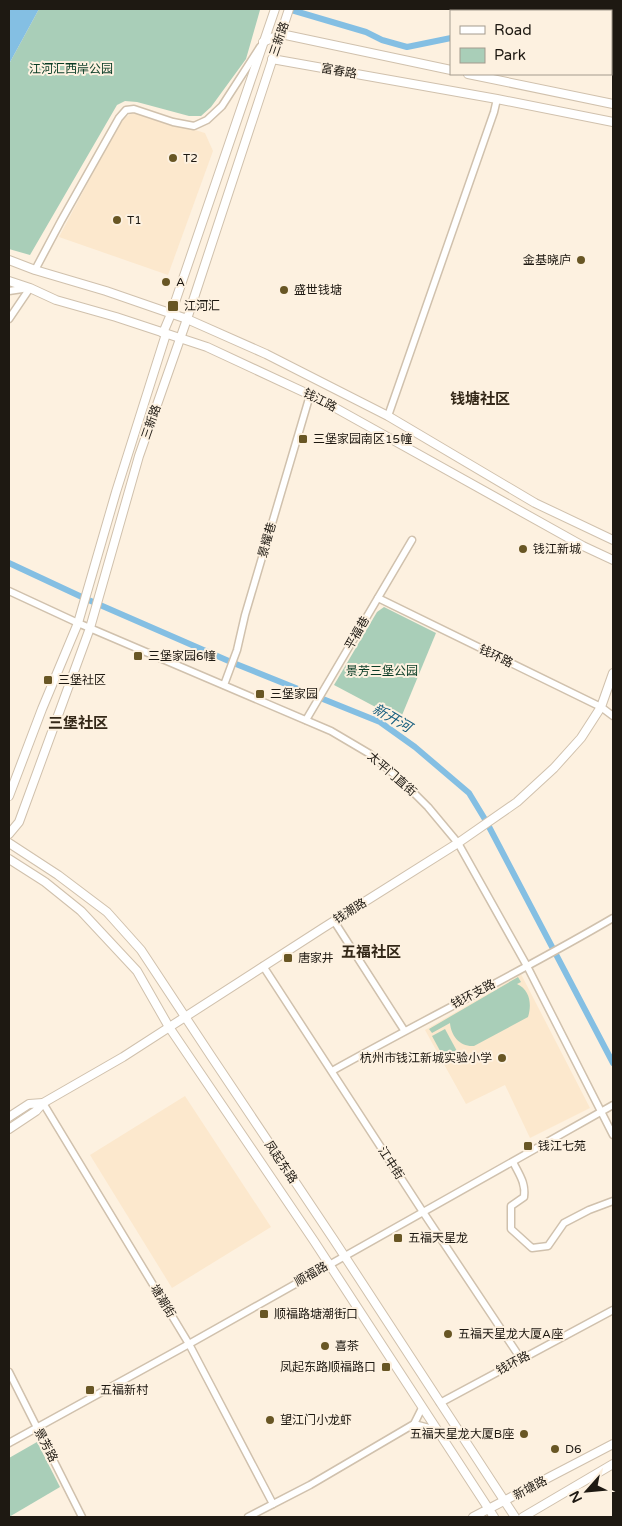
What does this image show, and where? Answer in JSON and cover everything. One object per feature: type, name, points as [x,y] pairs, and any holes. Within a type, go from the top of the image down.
[{"type":"main road","name":"三新路","points":[[9,834],[19,822],[90,628],[138,456],[187,319],[289,9]]},
{"type":"main road","name":"三新路","points":[[9,796],[78,623],[171,314],[274,12]]},
{"type":"main road","points":[[272,59],[263,42],[281,34]]},
{"type":"main road","name":"富春路","points":[[281,34],[450,70]]},
{"type":"main road","name":"富春路","points":[[272,59],[497,99],[613,122]]},
{"type":"main road","points":[[473,75],[613,104]]},
{"type":"main road","name":"钱江路","points":[[9,260],[187,319],[266,354],[388,416],[536,504],[613,540]]},
{"type":"main road","name":"钱江路","points":[[9,281],[56,300],[207,347],[310,395],[583,546],[613,560]]},
{"type":"main road","name":"钱潮路","points":[[9,1129],[36,1111],[43,1103],[123,1057],[185,1018],[263,966],[480,829],[517,802],[554,768],[581,738],[601,707],[613,673]]},
{"type":"main road","name":"凤起东路","points":[[9,843],[58,875],[107,912],[141,950],[345,1256],[515,1517]]},
{"type":"main road","name":"凤起东路","points":[[9,858],[45,882],[81,911],[136,971],[169,1027],[329,1264],[494,1517]]},
{"type":"main road","name":"钱潮路","points":[[9,1118],[28,1104],[43,1103]]},
{"type":"main road","name":"新塘路","points":[[473,1517],[613,1444]]},
{"type":"main road","name":"新塘路","points":[[523,1517],[613,1464]]},
{"type":"street","name":"三新路","points":[[35,270],[119,118],[126,110],[134,109],[173,122],[194,126],[207,120],[222,106],[263,42]]},
{"type":"street","points":[[388,416],[497,99]]},
{"type":"street","points":[[9,291],[30,288]]},
{"type":"street","points":[[9,319],[30,288]]},
{"type":"street","name":"景耀巷","points":[[224,685],[236,650],[310,395]]},
{"type":"street","name":"平福巷","points":[[306,720],[412,540]]},
{"type":"street","name":"太平门直街","points":[[9,591],[78,623],[331,731],[370,754],[401,780],[428,807],[458,843],[526,966],[613,1135]]},
{"type":"street","name":"钱环路","points":[[378,598],[601,707],[613,716]]},
{"type":"street","name":"钱环支路","points":[[332,1071],[404,1030],[565,946],[613,918]]},
{"type":"street","points":[[334,921],[404,1030]]},
{"type":"street","name":"江中街","points":[[263,966],[521,1359]]},
{"type":"street","name":"塘潮街","points":[[43,1103],[189,1344],[273,1504]]},
{"type":"street","name":"顺福路","points":[[9,1443],[36,1426],[189,1344],[613,1105]]},
{"type":"street","points":[[513,1162],[524,1184],[525,1192],[524,1197],[511,1206],[512,1229],[532,1248],[548,1246],[564,1223],[589,1210],[613,1201]]},
{"type":"street","name":"钱环路","points":[[440,1403],[613,1310]]},
{"type":"street","name":"景芳路","points":[[9,1372],[82,1517]]},
{"type":"street","points":[[248,1517],[414,1424],[422,1408]]},
{"type":"street","points":[[414,1424],[437,1430]]},
{"type":"shaded area","points":[[134,112],[205,133],[213,151],[168,275],[59,237],[121,120]]},
{"type":"shaded area","name":"杭州市钱江新城实验小学","points":[[521,974],[590,1108],[530,1138],[505,1085],[466,1104],[425,1030]]},
{"type":"shaded area","points":[[185,1096],[271,1227],[172,1288],[90,1155]]},
{"type":"green space","name":"江河汇西岸公园","points":[[39,9],[260,10],[246,59],[211,107],[201,116],[189,116],[137,102],[125,101],[117,105],[30,255],[9,249],[9,64]]},
{"type":"green space","name":"景芳三堡公园","points":[[384,607],[436,633],[400,720],[334,685],[377,612]]},
{"type":"green space","points":[[518,977],[521,982],[517,984],[525,990],[530,1002],[528,1017],[474,1046],[464,1045],[457,1040],[452,1032],[450,1023],[432,1033],[429,1029]]},
{"type":"green space","points":[[445,1029],[458,1053],[445,1060],[432,1036]]},
{"type":"green space","points":[[37,1442],[60,1487],[9,1517],[9,1458]]},
{"type":"water","points":[[9,9],[39,9],[9,64]]},
{"type":"waterway","points":[[288,9],[366,32],[382,40],[407,47],[450,38]]},
{"type":"waterway","name":"新开河","points":[[9,563],[231,662],[380,722],[415,747],[469,793],[486,821],[613,1063]]},
{"type":"place","name":"T2","points":[[173,158]]},
{"type":"place","name":"T1","points":[[117,220]]},
{"type":"place","name":"金基晓庐","points":[[581,260]]},
{"type":"place","name":"A","points":[[166,282]]},
{"type":"place","name":"盛世钱塘","points":[[284,290]]},
{"type":"place","name":"江河汇","points":[[173,306]]},
{"type":"place","name":"三堡家园南区15幢","points":[[303,439]]},
{"type":"place","name":"钱江新城","points":[[523,549]]},
{"type":"place","name":"三堡家园6幢","points":[[138,656]]},
{"type":"place","name":"三堡社区","points":[[48,680]]},
{"type":"place","name":"三堡家园","points":[[260,694]]},
{"type":"place","name":"唐家井","points":[[288,958]]},
{"type":"place","name":"杭州市钱江新城实验小学","points":[[502,1058]]},
{"type":"place","name":"钱江七苑","points":[[528,1146]]},
{"type":"place","name":"五福天星龙","points":[[398,1238]]},
{"type":"place","name":"顺福路塘潮街口","points":[[264,1314]]},
{"type":"place","name":"五福天星龙大厦A座","points":[[448,1334]]},
{"type":"place","name":"喜茶","points":[[325,1346]]},
{"type":"place","name":"凤起东路顺福路口","points":[[386,1367]]},
{"type":"place","name":"五福新村","points":[[90,1390]]},
{"type":"place","name":"望江门小龙虾","points":[[270,1420]]},
{"type":"place","name":"五福天星龙大厦B座","points":[[524,1434]]},
{"type":"place","name":"D6","points":[[555,1449]]},
{"type":"district","name":"钱塘社区","points":[[480,399]]},
{"type":"district","name":"三堡社区","points":[[78,723]]},
{"type":"district","name":"五福社区","points":[[371,952]]}]
